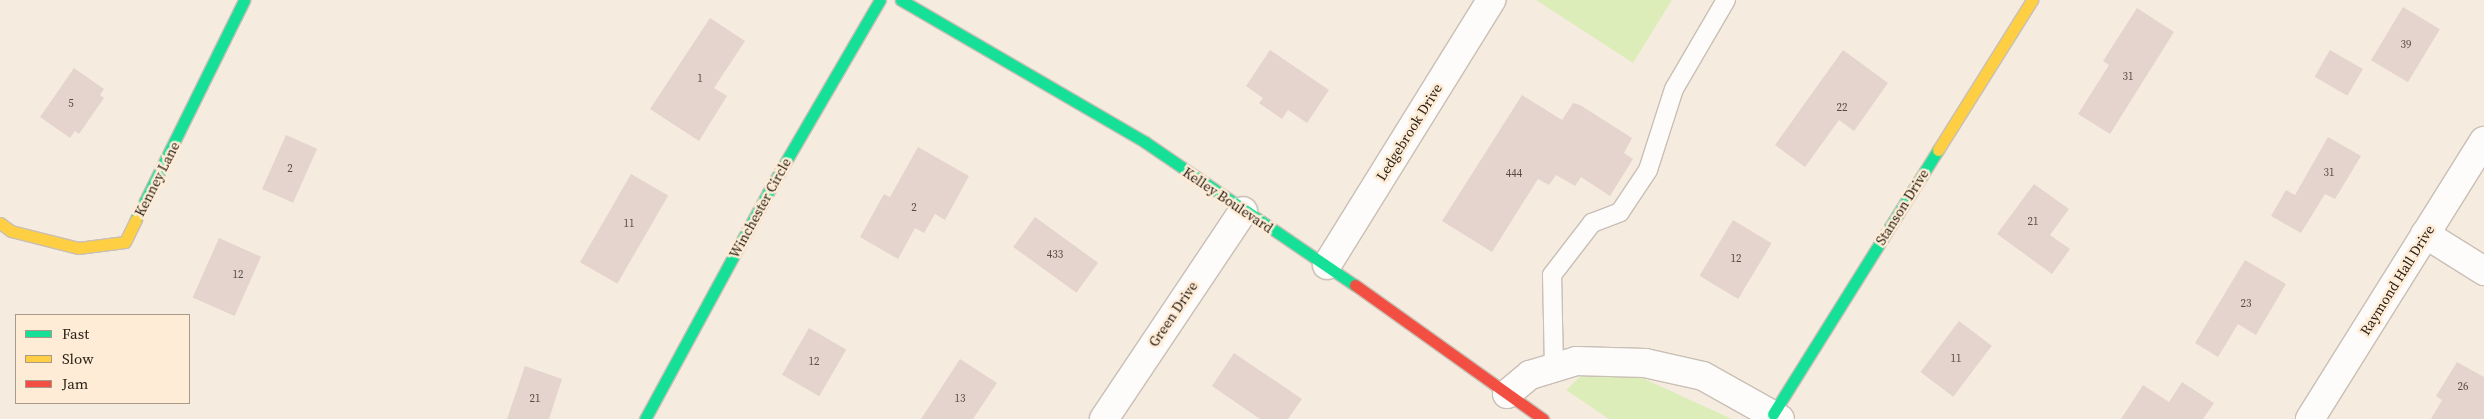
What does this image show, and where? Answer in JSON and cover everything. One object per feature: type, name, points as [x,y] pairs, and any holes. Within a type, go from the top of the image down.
[{"type":"street","name":"Kenney Lane","points":[[0,223],[11,231],[78,248],[125,242],[244,0]]},
{"type":"street","name":"Winchester Circle","points":[[645,419],[771,187],[880,0]]},
{"type":"street","name":"Kelley Boulevard","points":[[901,0],[978,42],[1145,142],[1243,211],[1327,265],[1543,419]]},
{"type":"street","name":"Ledgebrook Drive","points":[[1327,265],[1491,0]]},
{"type":"street","name":"Stanson Drive","points":[[1507,394],[1530,375],[1576,360],[1645,363],[1703,376],[1777,416],[2032,0]]},
{"type":"street","name":"Raymond Hall Drive","points":[[2310,419],[2484,140]]},
{"type":"street","name":"Green Drive","points":[[1104,419],[1243,211]]},
{"type":"street","points":[[2425,234],[2484,271]]},
{"type":"lane","points":[[1554,368],[1552,275],[1592,223],[1620,212],[1648,170],[1674,88],[1726,0]]},
{"type":"green space","points":[[1536,0],[1672,0],[1633,63]]},
{"type":"green space","points":[[1603,372],[1640,377],[1732,419],[1609,419],[1566,390],[1582,375]]},
{"type":"building","points":[[2403,7],[2440,29],[2408,82],[2371,60]]},
{"type":"building","points":[[2137,8],[2174,32],[2110,134],[2078,114],[2109,65],[2103,61]]},
{"type":"building","points":[[710,18],[745,41],[714,88],[727,96],[699,141],[650,109]]},
{"type":"building","points":[[1270,50],[1329,90],[1307,123],[1288,110],[1282,119],[1259,103],[1263,98],[1246,86]]},
{"type":"building","points":[[1843,50],[1888,83],[1854,131],[1839,120],[1805,167],[1775,145]]},
{"type":"building","points":[[2330,50],[2363,69],[2347,96],[2314,77]]},
{"type":"building","points":[[74,68],[104,89],[100,95],[104,98],[79,134],[75,131],[70,138],[40,117]]},
{"type":"building","points":[[1522,95],[1562,120],[1573,103],[1580,105],[1632,138],[1624,153],[1633,159],[1610,196],[1581,177],[1575,186],[1556,175],[1549,185],[1538,179],[1492,252],[1442,221]]},
{"type":"building","points":[[286,135],[317,149],[293,203],[262,189]]},
{"type":"building","points":[[2328,137],[2361,156],[2335,199],[2325,194],[2301,233],[2271,216],[2286,190],[2295,195]]},
{"type":"building","points":[[918,147],[969,176],[945,220],[935,214],[924,233],[915,228],[898,259],[860,237],[884,194],[890,197]]},
{"type":"building","points":[[631,174],[668,196],[617,284],[580,262]]},
{"type":"building","points":[[2034,184],[2069,209],[2050,235],[2070,249],[2052,274],[1997,234]]},
{"type":"building","points":[[1035,217],[1098,263],[1076,293],[1013,247]]},
{"type":"building","points":[[1733,220],[1772,243],[1738,299],[1700,276]]},
{"type":"building","points":[[219,238],[261,257],[235,316],[193,297]]},
{"type":"building","points":[[2245,260],[2286,284],[2256,335],[2238,324],[2218,357],[2195,343]]},
{"type":"building","points":[[1959,321],[1992,346],[1953,397],[1920,372]]},
{"type":"building","points":[[809,328],[846,349],[819,396],[782,375]]},
{"type":"building","points":[[1234,353],[1302,399],[1288,419],[1260,419],[1212,386]]},
{"type":"building","points":[[960,359],[997,383],[973,419],[921,419]]},
{"type":"building","points":[[2457,362],[2484,377],[2484,419],[2431,419],[2442,400],[2436,396]]},
{"type":"building","points":[[525,366],[562,379],[549,419],[507,419]]},
{"type":"building","points":[[2182,382],[2214,403],[2203,419],[2121,419],[2143,385],[2169,402]]},
{"type":"traffic: fast","points":[[136,219],[244,0]]},
{"type":"traffic: fast","points":[[645,419],[771,187],[880,0]]},
{"type":"traffic: fast","points":[[901,0],[1145,142],[1355,285]]},
{"type":"traffic: fast","points":[[1773,414],[1938,150]]},
{"type":"traffic: slow","points":[[1938,150],[2032,0]]},
{"type":"traffic: slow","points":[[0,223],[11,231],[78,248],[125,242],[136,219]]},
{"type":"traffic: jam","points":[[1355,285],[1543,419]]}]
